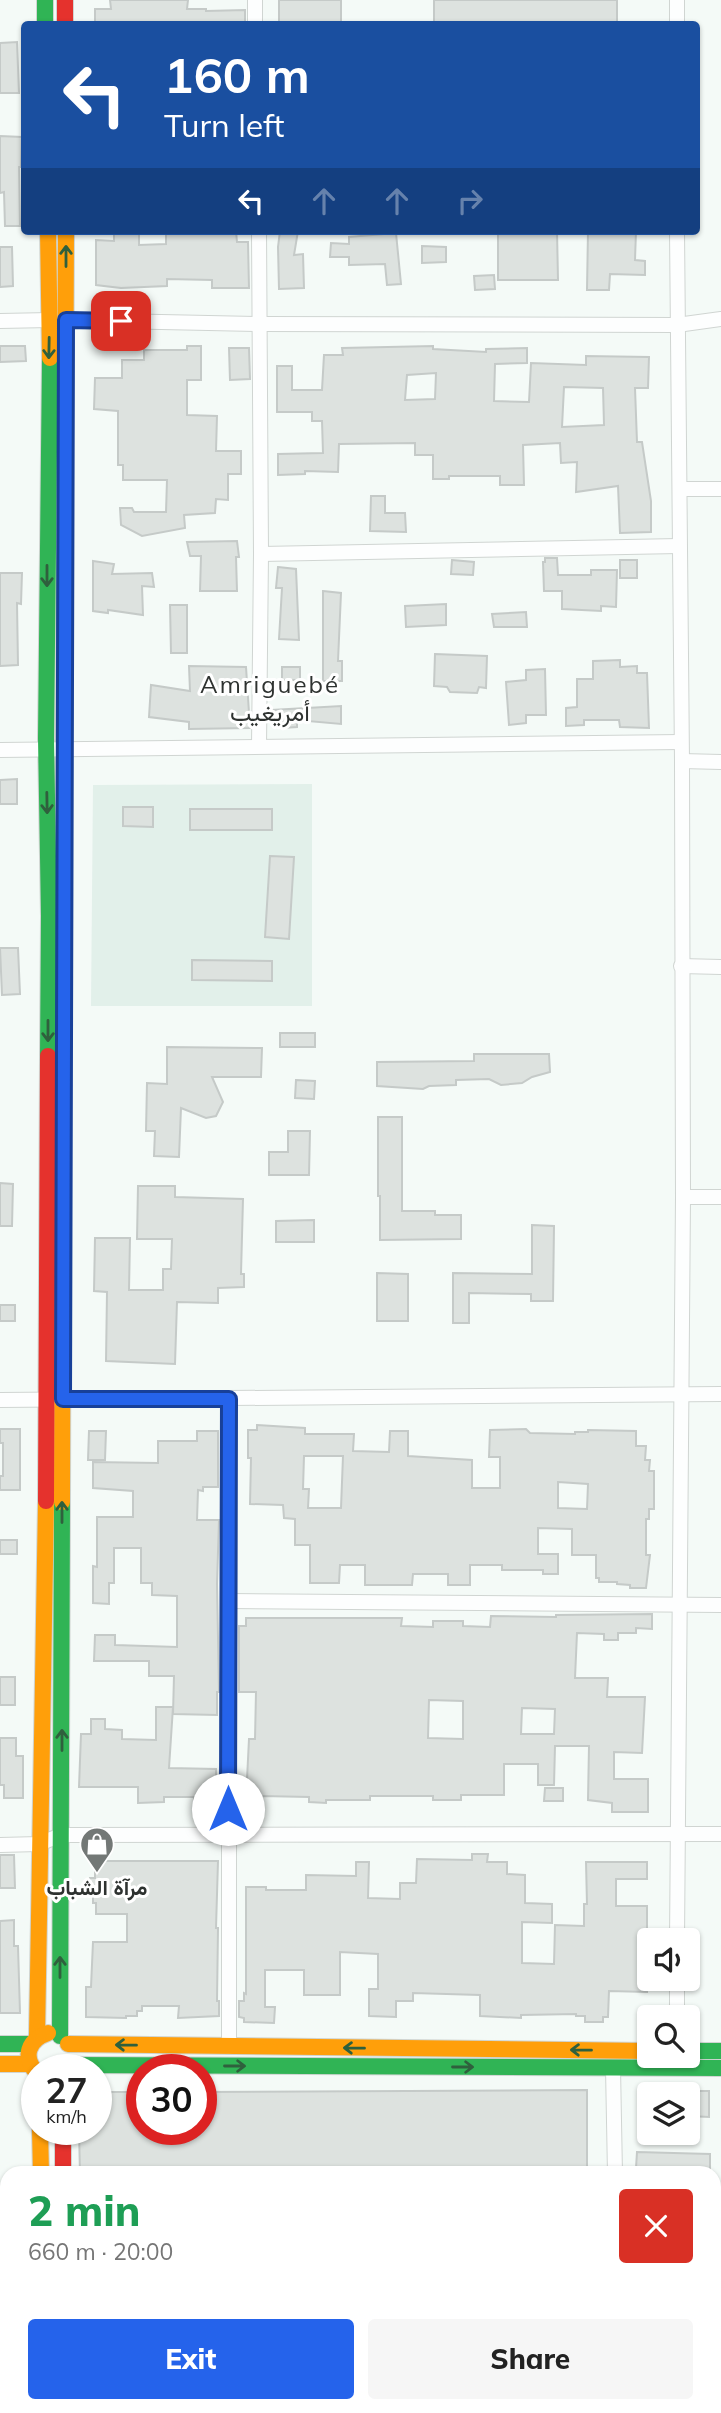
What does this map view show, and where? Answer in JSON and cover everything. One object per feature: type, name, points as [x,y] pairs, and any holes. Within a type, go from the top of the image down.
[{"type":"street","points":[[45,0],[45,21]]},
{"type":"street","points":[[65,0],[65,21]]},
{"type":"street","points":[[254,0],[255,21]]},
{"type":"street","points":[[677,0],[677,21]]},
{"type":"street","points":[[48,235],[58,320],[65,748],[61,1835],[64,2040],[71,2054]]},
{"type":"street","points":[[28,2054],[33,2040],[46,1509],[49,930],[46,749],[58,320],[66,235]]},
{"type":"street","points":[[259,235],[259,746]]},
{"type":"street","points":[[677,235],[683,1197],[677,1928]]},
{"type":"street","points":[[0,321],[677,325],[721,319]]},
{"type":"street","points":[[680,489],[721,489]]},
{"type":"street","points":[[261,554],[679,547]]},
{"type":"street","points":[[0,750],[681,742]]},
{"type":"street","points":[[682,761],[721,762]]},
{"type":"street","points":[[681,966],[721,967]]},
{"type":"street","points":[[683,1197],[721,1197]]},
{"type":"street","points":[[0,1400],[721,1394]]},
{"type":"street","points":[[229,1399],[229,2047]]},
{"type":"street","points":[[229,1601],[721,1605]]},
{"type":"street","points":[[0,1845],[38,1844],[61,1835],[721,1834]]},
{"type":"street","points":[[0,2044],[33,2040],[48,2033],[64,2040],[229,2047],[637,2051]]},
{"type":"street","points":[[700,2051],[721,2051]]},
{"type":"street","points":[[0,2064],[21,2067]]},
{"type":"street","points":[[700,2065],[721,2068]]},
{"type":"street","points":[[112,2067],[613,2068],[637,2066]]},
{"type":"street","points":[[613,2068],[615,2166]]},
{"type":"street","points":[[40,2145],[40,2166]]},
{"type":"street","points":[[63,2145],[63,2166]]},
{"type":"shaded area","points":[[312,784],[312,1006],[91,1006],[93,785]]},
{"type":"building","points":[[110,0],[188,0],[187,9],[245,10],[245,21],[95,21],[95,9],[111,9]]},
{"type":"building","points":[[279,0],[341,0],[341,21],[279,21]]},
{"type":"building","points":[[434,0],[617,0],[617,21],[434,21]]},
{"type":"building","points":[[17,42],[19,93],[0,93],[0,43]]},
{"type":"building","points":[[0,136],[21,137],[20,226],[5,226],[4,192],[0,193]]},
{"type":"building","points":[[114,235],[139,235],[139,245],[166,244],[166,235],[236,235],[237,242],[248,242],[249,288],[212,288],[212,280],[167,279],[167,286],[121,288],[96,285],[96,240],[114,241]]},
{"type":"building","points":[[280,235],[297,235],[294,255],[303,254],[304,288],[279,289]]},
{"type":"building","points":[[396,235],[401,284],[387,285],[385,264],[349,265],[349,257],[330,257],[331,243],[349,244],[349,237]]},
{"type":"building","points":[[498,235],[557,235],[558,280],[498,280]]},
{"type":"building","points":[[588,235],[636,235],[635,260],[645,261],[645,275],[610,274],[609,290],[587,290]]},
{"type":"building","points":[[422,246],[446,247],[446,262],[422,263]]},
{"type":"building","points":[[0,247],[12,247],[13,286],[0,287]]},
{"type":"building","points":[[494,275],[495,289],[475,290],[474,276]]},
{"type":"building","points":[[0,346],[25,346],[26,361],[0,362]]},
{"type":"building","points":[[187,346],[201,346],[201,380],[187,380],[187,415],[217,416],[216,451],[241,451],[241,474],[228,474],[228,500],[216,499],[215,513],[184,515],[185,528],[142,536],[121,525],[120,508],[132,508],[134,512],[166,512],[167,480],[123,480],[123,465],[118,465],[118,411],[94,409],[95,378],[122,378],[122,360],[144,360],[144,350],[187,350]]},
{"type":"building","points":[[433,346],[433,349],[486,352],[486,349],[527,348],[527,363],[495,364],[494,401],[529,402],[531,363],[586,365],[586,356],[649,357],[648,388],[635,388],[637,442],[642,442],[651,501],[651,532],[620,533],[618,486],[576,492],[577,462],[561,463],[560,443],[523,445],[524,485],[500,485],[500,476],[449,476],[449,479],[433,479],[433,455],[415,455],[415,443],[339,444],[338,472],[305,471],[305,474],[278,475],[278,454],[323,453],[322,421],[312,421],[312,412],[277,412],[277,366],[292,366],[292,390],[322,390],[324,355],[343,355],[342,348]],"holes":[[[436,373],[435,399],[405,400],[407,375]],[[564,387],[603,388],[604,425],[562,427]]]},
{"type":"building","points":[[229,348],[249,348],[250,379],[230,380]]},
{"type":"building","points":[[371,496],[385,496],[385,513],[405,513],[406,532],[370,531]]},
{"type":"building","points":[[237,541],[237,591],[200,591],[201,556],[190,556],[187,542]]},
{"type":"building","points":[[545,558],[557,558],[558,575],[591,575],[591,570],[617,570],[616,607],[601,606],[601,611],[562,609],[562,591],[544,591]]},
{"type":"building","points":[[452,560],[474,562],[473,575],[451,574]]},
{"type":"building","points":[[620,560],[637,560],[637,578],[620,578]]},
{"type":"building","points":[[93,561],[114,564],[112,574],[152,573],[154,587],[142,586],[143,615],[108,610],[108,613],[93,611]]},
{"type":"building","points":[[278,567],[296,569],[299,640],[279,639],[282,588],[276,588]]},
{"type":"building","points":[[0,573],[22,573],[21,604],[17,603],[18,665],[0,666]]},
{"type":"building","points":[[323,591],[341,593],[338,661],[342,661],[342,681],[323,681]]},
{"type":"building","points":[[446,604],[446,625],[406,627],[405,606]]},
{"type":"building","points":[[170,605],[187,605],[187,653],[171,653]]},
{"type":"building","points":[[526,612],[527,627],[494,627],[492,614]]},
{"type":"building","points":[[435,654],[487,656],[486,688],[479,687],[477,693],[450,692],[447,687],[434,686]]},
{"type":"building","points":[[620,660],[620,667],[637,666],[637,673],[647,673],[649,728],[620,727],[619,720],[584,720],[584,725],[566,726],[566,708],[577,707],[577,679],[593,679],[593,661]]},
{"type":"building","points":[[189,666],[246,667],[250,728],[189,729],[189,722],[149,717],[151,685],[190,691]]},
{"type":"building","points":[[282,667],[300,667],[300,680],[282,680]]},
{"type":"building","points":[[545,669],[546,715],[526,715],[526,723],[509,725],[506,682],[526,680],[526,670]]},
{"type":"building","points":[[341,706],[341,724],[297,720],[297,727],[282,728],[282,719],[272,718],[272,710]]},
{"type":"building","points":[[17,779],[17,804],[0,804],[0,780]]},
{"type":"building","points":[[123,807],[153,807],[153,827],[123,826]]},
{"type":"building","points":[[190,809],[272,809],[272,830],[190,830]]},
{"type":"building","points":[[270,856],[294,857],[289,939],[265,937]]},
{"type":"building","points":[[0,948],[18,948],[20,994],[2,995]]},
{"type":"building","points":[[192,960],[272,961],[272,981],[192,980]]},
{"type":"building","points":[[280,1033],[315,1033],[315,1047],[280,1047]]},
{"type":"building","points":[[167,1047],[262,1048],[261,1077],[212,1077],[223,1102],[216,1116],[206,1118],[181,1108],[179,1157],[154,1156],[155,1131],[146,1131],[147,1083],[167,1084]]},
{"type":"building","points":[[474,1054],[549,1054],[550,1072],[522,1083],[501,1085],[489,1079],[456,1080],[456,1085],[429,1086],[423,1089],[377,1086],[377,1062],[474,1061]]},
{"type":"building","points":[[296,1080],[315,1081],[314,1099],[295,1098]]},
{"type":"building","points":[[378,1117],[402,1117],[402,1211],[435,1211],[435,1215],[461,1215],[461,1239],[380,1240]]},
{"type":"building","points":[[288,1131],[310,1131],[309,1175],[269,1175],[269,1152],[288,1152]]},
{"type":"building","points":[[0,1183],[13,1184],[12,1226],[0,1226]]},
{"type":"building","points":[[138,1186],[175,1186],[175,1197],[243,1199],[241,1274],[244,1274],[244,1287],[218,1288],[218,1303],[177,1302],[175,1364],[106,1361],[107,1292],[94,1291],[95,1238],[130,1238],[129,1290],[163,1290],[163,1269],[171,1269],[172,1239],[137,1239]]},
{"type":"building","points":[[314,1220],[314,1242],[276,1242],[276,1221]]},
{"type":"building","points":[[532,1225],[554,1226],[553,1301],[531,1301],[531,1294],[469,1293],[469,1323],[453,1323],[453,1273],[532,1274]]},
{"type":"building","points":[[377,1273],[408,1274],[408,1321],[377,1321]]},
{"type":"building","points":[[0,1305],[15,1305],[15,1321],[0,1321]]},
{"type":"building","points":[[257,1425],[305,1428],[305,1434],[354,1434],[353,1451],[389,1452],[390,1431],[408,1431],[408,1456],[472,1460],[472,1488],[500,1488],[500,1457],[489,1457],[490,1430],[526,1429],[530,1433],[575,1434],[588,1430],[636,1431],[636,1446],[646,1446],[645,1460],[650,1460],[649,1471],[654,1471],[654,1509],[649,1509],[649,1519],[646,1519],[646,1555],[650,1555],[646,1588],[630,1588],[630,1585],[617,1582],[599,1582],[599,1578],[596,1578],[596,1555],[572,1555],[572,1529],[538,1528],[538,1554],[558,1554],[558,1574],[543,1574],[543,1570],[502,1570],[502,1565],[470,1565],[470,1585],[448,1585],[448,1574],[413,1574],[412,1585],[365,1585],[365,1565],[340,1565],[339,1583],[310,1583],[310,1545],[295,1545],[295,1519],[284,1518],[283,1505],[250,1504],[251,1458],[248,1458],[248,1430],[257,1430]],"holes":[[[304,1456],[343,1456],[341,1508],[308,1508],[309,1489],[303,1489]],[[558,1482],[588,1484],[587,1509],[558,1508]]]},
{"type":"building","points":[[0,1429],[20,1429],[20,1490],[0,1490],[0,1476],[3,1476],[3,1443],[0,1443]]},
{"type":"building","points":[[89,1431],[106,1431],[105,1460],[88,1460]]},
{"type":"building","points":[[197,1431],[218,1431],[218,1487],[203,1487],[203,1491],[198,1490],[197,1520],[219,1520],[217,1715],[173,1714],[174,1676],[149,1676],[149,1661],[94,1661],[95,1635],[115,1635],[115,1645],[177,1647],[177,1596],[152,1595],[152,1583],[141,1583],[141,1548],[114,1548],[114,1583],[109,1583],[109,1604],[93,1603],[93,1566],[97,1567],[97,1517],[133,1517],[133,1491],[93,1488],[93,1462],[158,1463],[158,1441],[197,1441]]},
{"type":"building","points":[[0,1540],[17,1540],[17,1554],[0,1554]]},
{"type":"building","points":[[652,1614],[652,1629],[636,1628],[636,1633],[618,1633],[618,1640],[604,1640],[604,1634],[577,1633],[575,1678],[608,1678],[607,1697],[645,1697],[642,1753],[614,1752],[614,1779],[648,1779],[648,1812],[612,1812],[612,1803],[588,1800],[589,1746],[555,1746],[554,1785],[538,1785],[538,1764],[504,1764],[504,1795],[461,1795],[461,1800],[433,1800],[433,1796],[370,1796],[370,1800],[326,1800],[326,1803],[309,1802],[309,1797],[262,1796],[262,1800],[246,1800],[249,1739],[255,1739],[256,1692],[239,1692],[239,1626],[246,1626],[246,1618],[402,1618],[401,1626],[433,1627],[433,1621],[463,1621],[463,1626],[490,1627],[491,1616]],"holes":[[[429,1700],[463,1701],[463,1739],[428,1738]],[[522,1708],[555,1709],[554,1734],[521,1734]]]},
{"type":"building","points":[[0,1677],[15,1677],[15,1705],[0,1705]]},
{"type":"building","points":[[156,1707],[173,1707],[169,1768],[216,1769],[216,1801],[194,1800],[194,1797],[164,1797],[164,1802],[138,1803],[138,1787],[79,1787],[81,1734],[91,1734],[91,1719],[105,1719],[105,1729],[122,1730],[122,1739],[156,1740]]},
{"type":"building","points":[[0,1738],[16,1738],[16,1756],[23,1756],[23,1798],[4,1798],[4,1785],[0,1785]]},
{"type":"building","points":[[545,1788],[563,1788],[563,1801],[544,1801]]},
{"type":"building","points":[[472,1854],[488,1854],[487,1862],[507,1862],[507,1874],[525,1875],[525,1903],[552,1904],[552,1923],[522,1922],[522,1963],[554,1964],[555,1925],[584,1926],[584,1904],[587,1904],[586,1862],[647,1862],[647,1879],[616,1879],[616,1906],[647,1906],[647,1928],[637,1928],[637,1991],[647,1992],[609,1991],[608,2017],[603,2017],[603,2022],[585,2022],[585,2016],[576,2014],[521,2015],[521,2018],[480,2016],[480,1995],[413,1993],[413,2001],[396,2001],[396,2017],[369,2016],[369,1989],[378,1989],[378,1954],[340,1952],[340,1995],[304,1995],[304,1970],[265,1970],[265,2007],[275,2007],[274,2023],[244,2022],[244,2018],[239,2017],[239,2001],[244,2001],[244,1993],[246,1994],[246,1887],[306,1890],[306,1875],[356,1876],[356,1862],[369,1862],[368,1898],[400,1899],[400,1883],[416,1883],[417,1859],[472,1860]]},
{"type":"building","points":[[0,1855],[14,1855],[15,1888],[0,1888]]},
{"type":"building","points":[[95,1861],[218,1861],[216,1928],[219,2016],[178,2018],[179,2006],[142,2006],[142,2011],[137,2011],[137,2016],[86,2017],[86,1987],[91,1987],[93,1942],[127,1942],[127,1914],[96,1914],[93,1891],[90,1891],[90,1878],[95,1878]]},
{"type":"building","points":[[14,1920],[14,1946],[18,1946],[20,2013],[0,2013],[0,1921]]},
{"type":"building","points":[[587,2090],[587,2166],[80,2166],[79,2145],[112,2145],[112,2092],[126,2092],[126,2145],[217,2145],[217,2092]]},
{"type":"building","points":[[700,2091],[709,2091],[709,2117],[700,2117]]},
{"type":"building","points":[[637,2152],[710,2154],[710,2166],[636,2166]]},
{"type":"traffic: fast","points":[[45,0],[45,21]]},
{"type":"traffic: fast","points":[[48,1056],[46,738],[50,358]]},
{"type":"traffic: fast","points":[[63,1105],[65,452]]},
{"type":"traffic: fast","points":[[60,2036],[62,1502]]},
{"type":"traffic: fast","points":[[0,2044],[30,2044]]},
{"type":"traffic: fast","points":[[700,2051],[721,2051]]},
{"type":"traffic: fast","points":[[112,2065],[721,2068]]},
{"type":"traffic: slow","points":[[48,235],[50,358]]},
{"type":"traffic: slow","points":[[65,452],[66,235]]},
{"type":"traffic: slow","points":[[62,1502],[63,1105]]},
{"type":"traffic: slow","points":[[37,2036],[46,1501]]},
{"type":"traffic: slow","points":[[29,2054],[36,2040],[48,2033]]},
{"type":"traffic: slow","points":[[68,2044],[637,2051]]},
{"type":"traffic: slow","points":[[0,2064],[21,2064]]},
{"type":"traffic: slow","points":[[40,2145],[41,2166]]},
{"type":"traffic: jam","points":[[65,0],[65,21]]},
{"type":"traffic: jam","points":[[46,1501],[48,1056]]},
{"type":"traffic: jam","points":[[63,2145],[63,2166]]},
{"type":"place","name":"مرآة الشباب","points":[[97,1874]]},
{"type":"district","name":"Amriguebé أمريغيب","points":[[270,698]]},
{"type":"route","points":[[121,321],[66,320],[63,1399],[229,1399],[228,1809]]}]
